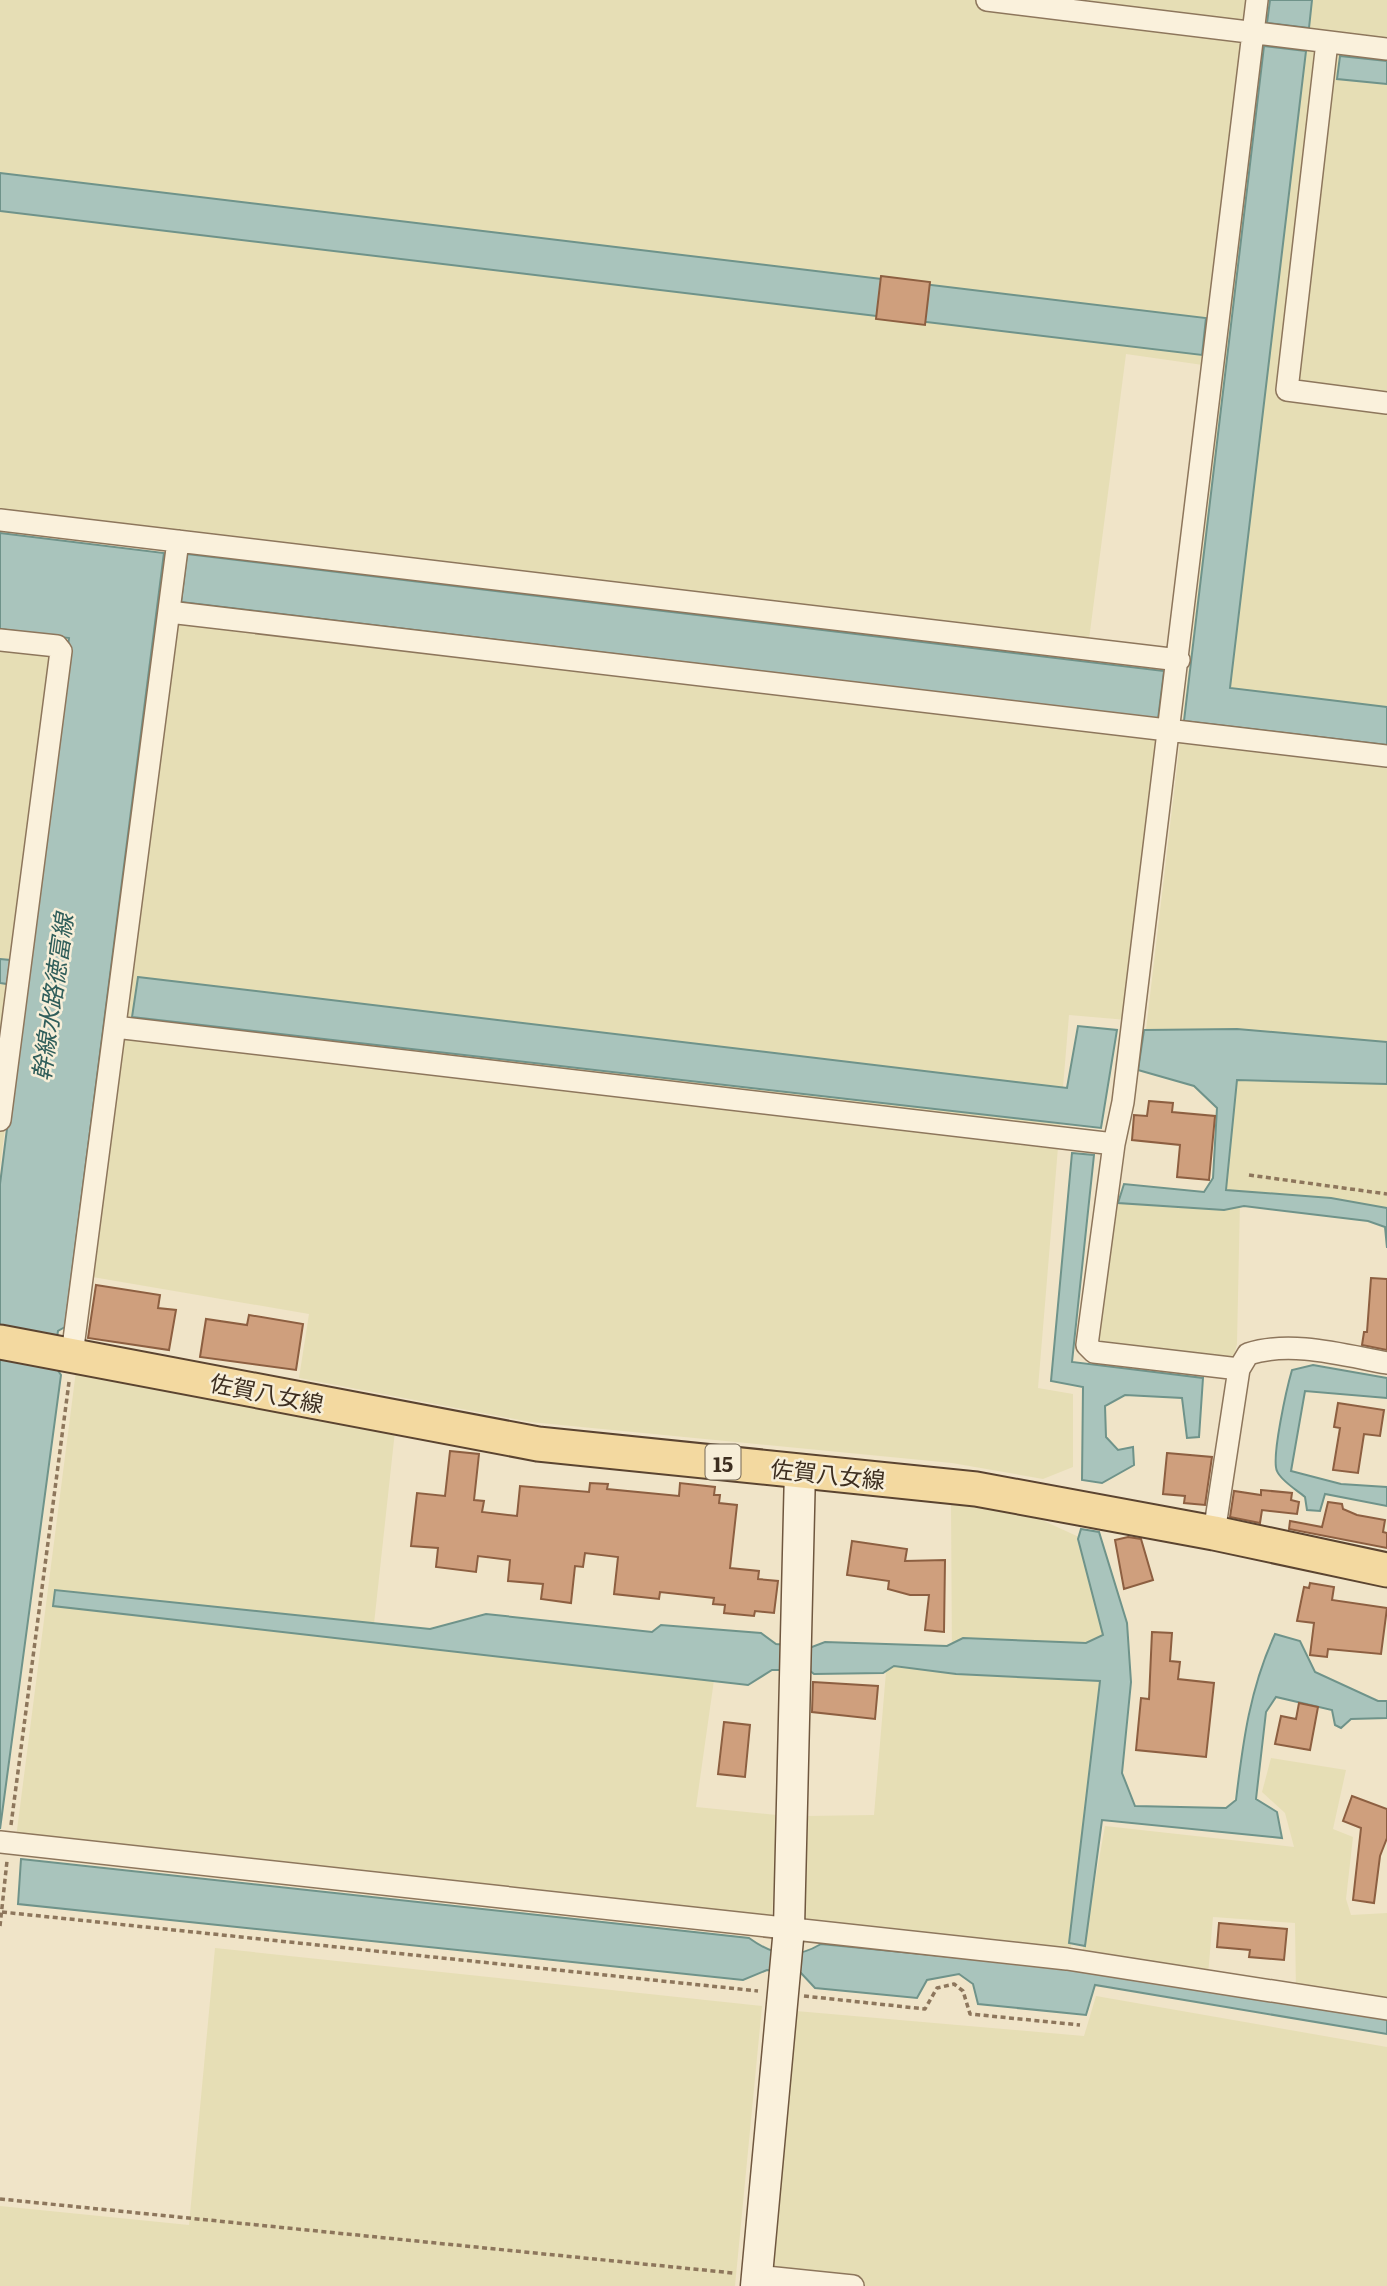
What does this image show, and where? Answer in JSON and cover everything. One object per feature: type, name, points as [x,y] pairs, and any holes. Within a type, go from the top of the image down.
[{"type":"main road","name":"15","points":[[0,1342],[66,1354]]},
{"type":"main road","name":"佐賀八女線","points":[[66,1354],[538,1444],[976,1489],[1214,1533],[1387,1570]]},
{"type":"street","points":[[987,0],[1387,49]]},
{"type":"street","points":[[1238,1369],[1094,1352],[1087,1345],[1114,1144],[1123,1101],[1179,660],[1257,0]]},
{"type":"street","points":[[1327,41],[1287,390],[1387,402]]},
{"type":"street","points":[[0,520],[1179,660]]},
{"type":"street","points":[[66,1354],[115,1027],[178,541]]},
{"type":"street","points":[[169,612],[1387,756]]},
{"type":"street","points":[[0,640],[57,646],[61,651],[8,996],[0,1120]]},
{"type":"street","points":[[115,1027],[1114,1144]]},
{"type":"street","points":[[1214,1533],[1238,1369],[1248,1354],[1267,1348],[1325,1352],[1387,1363]]},
{"type":"street","points":[[800,1470],[788,1935],[757,2281],[853,2286]]},
{"type":"street","points":[[4,1843],[788,1935],[1067,1959],[1387,2009]]},
{"type":"path","points":[[1249,1175],[1387,1194]]},
{"type":"path","points":[[0,1926],[4,1843],[66,1354]]},
{"type":"path","points":[[2,1912],[785,1987],[925,2009],[937,1988],[954,1984],[963,1991],[970,2014],[1080,2025]]},
{"type":"path","points":[[0,2199],[757,2281]]},
{"type":"shaded area","points":[[0,0],[1387,0],[1387,1051],[1145,1038],[1224,368],[1126,354],[1087,655],[1163,664],[1127,1020],[1069,1015],[1038,1388],[1073,1394],[1073,1467],[1043,1479],[952,1463],[530,1422],[299,1378],[309,1314],[75,1274],[170,549],[0,529]]},
{"type":"shaded area","points":[[0,636],[66,644],[0,1167]]},
{"type":"shaded area","points":[[1226,1065],[1387,1072],[1387,1219],[1240,1201],[1237,1344],[1233,1360],[1096,1340],[1118,1194],[1217,1198]]},
{"type":"shaded area","points":[[76,1371],[395,1431],[373,1633],[716,1666],[696,1807],[777,1815],[772,1919],[16,1838]]},
{"type":"shaded area","points":[[951,1502],[1031,1515],[1092,1543],[1110,1625],[1092,1810],[1070,1951],[803,1923],[806,1816],[874,1815],[887,1660],[952,1661]]},
{"type":"shaded area","points":[[1271,1758],[1346,1770],[1333,1829],[1353,1837],[1346,1899],[1351,1915],[1387,1913],[1387,2006],[1296,1993],[1295,1923],[1213,1917],[1208,1975],[1082,1954],[1105,1826],[1294,1847],[1285,1813],[1262,1792]]},
{"type":"shaded area","points":[[215,1948],[762,2006],[735,2286],[0,2286],[0,2206],[189,2225]]},
{"type":"shaded area","points":[[1096,1996],[1387,2047],[1387,2286],[768,2286],[796,2011],[1084,2036]]},
{"type":"water","points":[[1270,0],[1312,0],[1309,28],[1267,23]]},
{"type":"water","points":[[1264,46],[1306,51],[1230,688],[1387,707],[1387,745],[1184,721]]},
{"type":"water","points":[[1340,56],[1387,61],[1387,84],[1337,79]]},
{"type":"water","points":[[0,173],[1206,318],[1202,355],[0,211]]},
{"type":"water","name":"幹線水路徳富線","points":[[0,533],[164,553],[65,1327],[58,1331],[53,1363],[61,1375],[0,1829],[0,1184],[69,638],[0,629]]},
{"type":"water","points":[[187,554],[1164,671],[1158,719],[181,602]]},
{"type":"water","points":[[0,959],[10,960],[7,984],[0,983]]},
{"type":"water","points":[[138,977],[1067,1088],[1078,1026],[1117,1030],[1101,1128],[132,1017]]},
{"type":"water","points":[[1237,1029],[1387,1042],[1387,1084],[1237,1080],[1226,1190],[1331,1198],[1387,1208],[1387,1248],[1385,1227],[1368,1221],[1244,1206],[1224,1210],[1118,1203],[1124,1184],[1204,1192],[1213,1178],[1217,1108],[1194,1086],[1138,1070],[1144,1030]]},
{"type":"water","points":[[1072,1153],[1094,1155],[1072,1362],[1203,1378],[1199,1437],[1187,1438],[1182,1398],[1125,1395],[1105,1406],[1106,1437],[1118,1450],[1133,1447],[1134,1465],[1102,1483],[1082,1480],[1083,1387],[1051,1381]]},
{"type":"water","points":[[1313,1365],[1387,1378],[1387,1398],[1305,1391],[1291,1471],[1341,1484],[1387,1487],[1387,1506],[1325,1494],[1320,1511],[1307,1510],[1305,1497],[1279,1475],[1276,1452],[1292,1370]]},
{"type":"water","points":[[1081,1529],[1099,1532],[1127,1623],[1131,1682],[1122,1773],[1135,1806],[1226,1808],[1236,1800],[1254,1695],[1259,1674],[1275,1634],[1300,1641],[1315,1672],[1378,1701],[1387,1701],[1387,1718],[1351,1719],[1341,1728],[1335,1725],[1332,1710],[1276,1697],[1266,1712],[1256,1799],[1277,1812],[1282,1838],[1102,1820],[1085,1946],[1069,1943],[1100,1681],[956,1674],[894,1666],[883,1673],[814,1674],[809,1670],[772,1670],[748,1685],[53,1606],[55,1590],[430,1629],[486,1614],[652,1632],[661,1625],[761,1633],[776,1644],[812,1647],[825,1642],[947,1646],[963,1638],[1086,1643],[1103,1635],[1078,1539]]},
{"type":"water","points":[[21,1859],[749,1938],[767,1949],[784,1954],[802,1952],[821,1944],[1073,1969],[1387,2018],[1387,2034],[1095,1985],[1086,2015],[978,2004],[973,1984],[959,1974],[927,1980],[917,1998],[815,1988],[801,1973],[767,1970],[743,1980],[18,1904]]},
{"type":"building","points":[[881,276],[930,282],[925,325],[876,319]]},
{"type":"building","points":[[1149,1101],[1173,1103],[1172,1112],[1215,1116],[1209,1180],[1177,1177],[1180,1145],[1132,1140],[1134,1115],[1147,1116]]},
{"type":"building","points":[[1371,1278],[1387,1279],[1387,1350],[1362,1345],[1364,1332],[1367,1332]]},
{"type":"building","points":[[96,1285],[160,1295],[158,1308],[176,1310],[169,1350],[88,1338]]},
{"type":"building","points":[[249,1315],[303,1324],[296,1370],[200,1357],[206,1319],[247,1325]]},
{"type":"building","points":[[1338,1403],[1384,1410],[1380,1436],[1364,1434],[1358,1473],[1333,1470],[1340,1428],[1334,1427]]},
{"type":"building","points":[[450,1451],[479,1454],[474,1500],[484,1501],[482,1512],[517,1516],[520,1486],[589,1492],[590,1483],[608,1484],[607,1489],[679,1496],[680,1483],[715,1487],[714,1495],[720,1495],[719,1503],[737,1505],[730,1568],[759,1571],[758,1579],[778,1581],[774,1613],[755,1611],[754,1616],[724,1613],[725,1605],[713,1604],[714,1598],[660,1592],[659,1599],[614,1594],[618,1557],[585,1553],[583,1567],[575,1566],[571,1603],[541,1599],[543,1584],[508,1581],[510,1560],[478,1556],[476,1572],[436,1567],[438,1548],[411,1546],[417,1493],[445,1496]]},
{"type":"building","points":[[1167,1453],[1212,1457],[1205,1505],[1184,1503],[1185,1496],[1163,1494]]},
{"type":"building","points":[[1261,1490],[1292,1493],[1291,1500],[1299,1502],[1297,1514],[1262,1510],[1260,1523],[1230,1517],[1234,1491],[1261,1495]]},
{"type":"building","points":[[1328,1502],[1342,1504],[1343,1509],[1357,1515],[1385,1520],[1383,1532],[1387,1533],[1387,1548],[1289,1529],[1290,1521],[1322,1527]]},
{"type":"building","points":[[1128,1537],[1141,1539],[1153,1580],[1124,1589],[1115,1540]]},
{"type":"building","points":[[852,1541],[907,1549],[905,1561],[945,1560],[944,1632],[925,1630],[929,1595],[910,1595],[888,1589],[889,1581],[847,1575]]},
{"type":"building","points":[[1310,1583],[1334,1587],[1332,1600],[1387,1608],[1381,1654],[1328,1649],[1327,1657],[1310,1655],[1314,1623],[1297,1621],[1304,1587],[1309,1588]]},
{"type":"building","points":[[1152,1632],[1172,1633],[1170,1661],[1180,1662],[1178,1679],[1214,1683],[1206,1757],[1136,1750],[1141,1698],[1149,1699]]},
{"type":"building","points":[[813,1682],[878,1686],[875,1719],[812,1712]]},
{"type":"building","points":[[1299,1703],[1318,1707],[1310,1750],[1275,1744],[1281,1716],[1296,1719]]},
{"type":"building","points":[[724,1722],[750,1725],[745,1777],[718,1774]]},
{"type":"building","points":[[1352,1796],[1387,1809],[1387,1838],[1380,1856],[1374,1903],[1353,1900],[1361,1828],[1343,1821]]},
{"type":"building","points":[[1219,1923],[1287,1929],[1284,1960],[1249,1957],[1250,1950],[1217,1947]]}]
